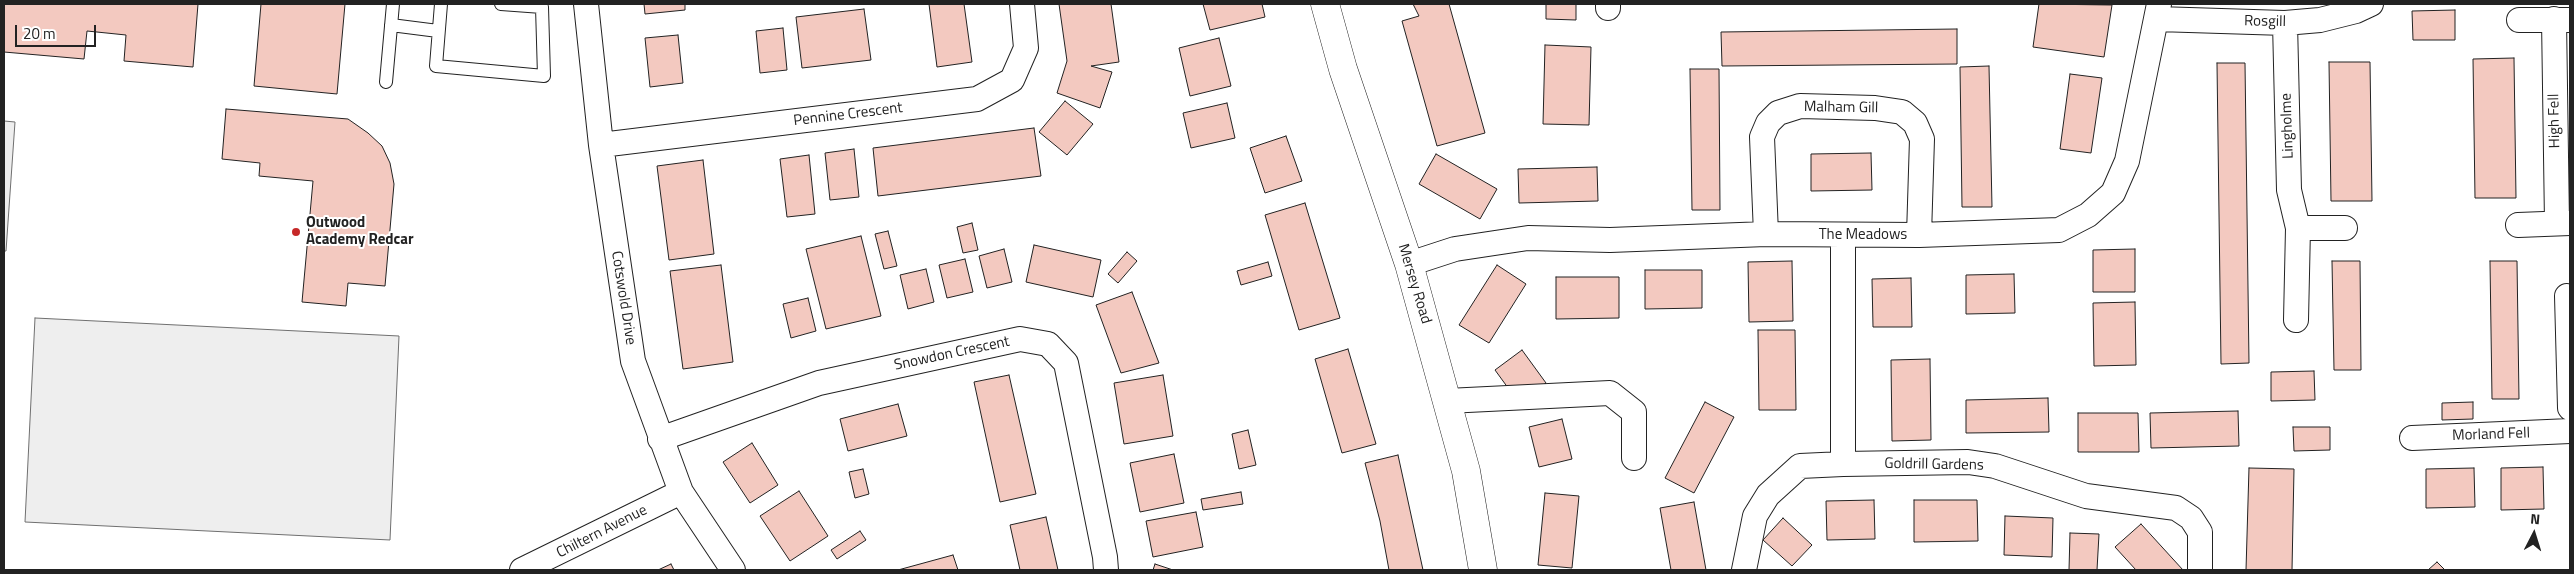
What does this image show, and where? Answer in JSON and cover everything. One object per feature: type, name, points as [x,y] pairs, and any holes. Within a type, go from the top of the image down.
[{"type":"street","name":"Cotswold Drive","points":[[586,4],[601,145],[633,361],[660,440],[681,492],[733,570]]},
{"type":"street","name":"Pennine Crescent","points":[[601,145],[976,100],[1012,80],[1026,48],[1022,4]]},
{"type":"street","name":"Mersey Road","points":[[1325,4],[1343,69],[1410,264],[1466,471],[1483,570]]},
{"type":"street","name":"Rosgill","points":[[2158,11],[2285,23],[2320,20],[2370,4]]},
{"type":"street","name":"The Meadows","points":[[1410,264],[1455,249],[1528,238],[1610,240],[1766,234],[1919,235],[2059,230],[2088,215],[2113,194],[2127,161],[2158,11]]},
{"type":"street","name":"High Fell","points":[[2519,20],[2562,20],[2564,223]]},
{"type":"street","name":"Lingholme","points":[[2285,23],[2289,190],[2298,228],[2296,320]]},
{"type":"street","name":"Malham Gill","points":[[1766,234],[1762,137],[1768,123],[1778,113],[1800,106],[1875,108],[1902,112],[1915,123],[1922,139],[1919,235]]},
{"type":"street","points":[[2518,225],[2564,223]]},
{"type":"street","points":[[2298,228],[2345,228]]},
{"type":"street","points":[[1843,235],[1843,464]]},
{"type":"street","points":[[2567,296],[2570,408]]},
{"type":"street","name":"Snowdon Crescent","points":[[660,440],[820,383],[1020,339],[1048,344],[1066,362],[1106,570]]},
{"type":"street","points":[[1447,401],[1610,393],[1634,412],[1634,458]]},
{"type":"street","name":"Morland Fell","points":[[2412,438],[2570,432]]},
{"type":"street","name":"Goldrill Gardens","points":[[1744,570],[1755,516],[1768,495],[1800,466],[1968,462],[1995,466],[2086,496],[2176,508],[2191,518],[2200,532],[2200,570]]},
{"type":"street","name":"Chiltern Avenue","points":[[522,570],[681,492]]},
{"type":"lane","points":[[386,82],[393,4]]},
{"type":"lane","points":[[440,4],[436,66],[544,76],[542,7],[501,4]]},
{"type":"lane","points":[[391,25],[438,31]]},
{"type":"shaded area","points":[[4,121],[15,122],[6,251],[4,251]]},
{"type":"shaded area","points":[[35,318],[399,336],[390,540],[25,522]]},
{"type":"building","points":[[4,4],[198,4],[193,67],[124,61],[126,35],[87,31],[84,59],[4,52]]},
{"type":"building","points":[[261,4],[345,4],[337,94],[254,86]]},
{"type":"building","points":[[644,4],[685,4],[685,10],[645,14]]},
{"type":"building","points":[[929,4],[964,4],[972,62],[937,67]]},
{"type":"building","points":[[1059,4],[1111,4],[1119,62],[1091,66],[1112,72],[1100,108],[1057,93],[1067,61]]},
{"type":"building","points":[[1203,4],[1262,4],[1265,17],[1210,30]]},
{"type":"building","points":[[1413,4],[1449,4],[1485,133],[1437,146],[1402,21],[1419,16]]},
{"type":"building","points":[[1546,4],[1576,4],[1576,20],[1546,19]]},
{"type":"building","points":[[2039,4],[2112,5],[2104,57],[2033,47]]},
{"type":"building","points":[[864,9],[871,60],[802,68],[796,17]]},
{"type":"building","points":[[2455,10],[2455,40],[2413,40],[2412,11]]},
{"type":"building","points":[[783,28],[787,70],[760,73],[756,31]]},
{"type":"building","points":[[1957,29],[1957,64],[1722,66],[1721,32]]},
{"type":"building","points":[[678,35],[683,83],[650,87],[645,38]]},
{"type":"building","points":[[1219,38],[1231,86],[1190,96],[1179,48]]},
{"type":"building","points":[[1545,45],[1591,47],[1589,125],[1543,124]]},
{"type":"building","points":[[2514,58],[2516,198],[2475,198],[2473,59]]},
{"type":"building","points":[[2329,62],[2370,62],[2372,201],[2331,201]]},
{"type":"building","points":[[2217,63],[2245,63],[2249,363],[2221,364]]},
{"type":"building","points":[[1989,66],[1992,207],[1962,207],[1960,67]]},
{"type":"building","points":[[1690,69],[1719,69],[1720,210],[1692,210]]},
{"type":"building","points":[[2070,74],[2102,78],[2091,153],[2060,149]]},
{"type":"building","points":[[1065,101],[1093,124],[1067,155],[1039,132]]},
{"type":"building","points":[[1227,103],[1235,138],[1191,148],[1183,113]]},
{"type":"building","points":[[226,109],[348,119],[382,146],[390,163],[394,184],[385,286],[348,283],[346,306],[302,302],[313,181],[259,176],[260,163],[222,159]]},
{"type":"building","points":[[1034,128],[1041,176],[878,196],[873,148]]},
{"type":"building","points":[[1286,136],[1302,181],[1265,193],[1250,148]]},
{"type":"building","points":[[854,149],[859,197],[830,200],[825,153]]},
{"type":"building","points":[[1871,153],[1872,190],[1811,191],[1811,154]]},
{"type":"building","points":[[1436,154],[1497,189],[1480,219],[1419,184]]},
{"type":"building","points":[[809,155],[815,214],[787,217],[780,159]]},
{"type":"building","points":[[703,160],[714,254],[669,260],[657,166]]},
{"type":"building","points":[[1597,167],[1598,201],[1519,203],[1518,169]]},
{"type":"building","points":[[1305,203],[1340,318],[1299,330],[1265,215]]},
{"type":"building","points":[[972,223],[978,250],[963,253],[957,227]]},
{"type":"building","points":[[888,231],[897,266],[884,269],[875,234]]},
{"type":"building","points":[[861,236],[881,316],[826,329],[806,249]]},
{"type":"building","points":[[1034,245],[1101,260],[1093,297],[1026,282]]},
{"type":"building","points":[[1004,249],[1012,282],[987,288],[979,256]]},
{"type":"building","points":[[2135,249],[2135,292],[2093,292],[2093,250]]},
{"type":"building","points":[[1127,252],[1137,261],[1118,283],[1108,274]]},
{"type":"building","points":[[965,259],[973,292],[947,298],[939,265]]},
{"type":"building","points":[[1792,261],[1793,321],[1749,322],[1748,262]]},
{"type":"building","points":[[2332,261],[2360,261],[2361,370],[2334,370]]},
{"type":"building","points":[[2490,261],[2517,261],[2519,399],[2492,399]]},
{"type":"building","points":[[1268,262],[1272,276],[1241,285],[1237,271]]},
{"type":"building","points":[[721,265],[733,362],[683,369],[670,271]]},
{"type":"building","points":[[1497,265],[1526,284],[1489,343],[1459,325]]},
{"type":"building","points":[[926,269],[934,302],[908,309],[900,275]]},
{"type":"building","points":[[1645,270],[1702,270],[1702,308],[1645,309]]},
{"type":"building","points":[[2014,274],[2015,313],[1966,314],[1966,275]]},
{"type":"building","points":[[1556,277],[1619,277],[1619,318],[1556,319]]},
{"type":"building","points":[[1911,278],[1912,327],[1873,327],[1872,279]]},
{"type":"building","points":[[1132,292],[1159,363],[1121,373],[1096,305]]},
{"type":"building","points":[[808,298],[816,331],[791,338],[783,304]]},
{"type":"building","points":[[2135,302],[2136,365],[2094,366],[2093,303]]},
{"type":"building","points":[[1758,330],[1795,330],[1796,410],[1759,410]]},
{"type":"building","points":[[1348,349],[1376,444],[1342,453],[1315,359]]},
{"type":"building","points":[[1522,350],[1546,383],[1519,403],[1495,370]]},
{"type":"building","points":[[1930,359],[1931,440],[1892,441],[1891,360]]},
{"type":"building","points":[[2314,371],[2315,400],[2271,401],[2271,372]]},
{"type":"building","points":[[1009,375],[1036,494],[1000,502],[974,382]]},
{"type":"building","points":[[1163,375],[1173,436],[1124,444],[1114,383]]},
{"type":"building","points":[[2048,398],[2049,432],[1966,433],[1966,400]]},
{"type":"building","points":[[1705,402],[1734,417],[1694,493],[1665,478]]},
{"type":"building","points":[[2473,402],[2473,419],[2442,420],[2442,403]]},
{"type":"building","points":[[898,404],[907,436],[848,451],[840,419]]},
{"type":"building","points":[[2238,411],[2239,446],[2151,448],[2150,413]]},
{"type":"building","points":[[2078,413],[2138,413],[2139,452],[2078,452]]},
{"type":"building","points":[[1562,419],[1572,459],[1539,467],[1529,427]]},
{"type":"building","points":[[2293,427],[2330,427],[2330,450],[2294,451]]},
{"type":"building","points":[[1248,430],[1256,465],[1239,469],[1232,434]]},
{"type":"building","points":[[752,443],[778,485],[750,503],[723,462]]},
{"type":"building","points":[[1174,454],[1184,503],[1140,512],[1130,463]]},
{"type":"building","points":[[1398,455],[1423,570],[1389,570],[1380,521],[1365,463]]},
{"type":"building","points":[[2543,467],[2544,509],[2501,510],[2501,468]]},
{"type":"building","points":[[2249,468],[2294,469],[2292,570],[2246,570]]},
{"type":"building","points":[[2474,468],[2475,507],[2426,508],[2426,469]]},
{"type":"building","points":[[863,469],[869,494],[855,498],[849,472]]},
{"type":"building","points":[[799,491],[828,536],[790,561],[760,516]]},
{"type":"building","points":[[1241,492],[1243,504],[1203,510],[1201,499]]},
{"type":"building","points":[[1545,493],[1579,496],[1572,568],[1538,565]]},
{"type":"building","points":[[1874,500],[1875,539],[1827,540],[1826,501]]},
{"type":"building","points":[[1914,500],[1977,500],[1978,541],[1914,542]]},
{"type":"building","points":[[1694,502],[1706,570],[1671,570],[1660,508]]},
{"type":"building","points":[[1196,512],[1203,547],[1153,557],[1146,521]]},
{"type":"building","points":[[2005,516],[2053,518],[2052,557],[2004,555]]},
{"type":"building","points":[[1046,517],[1058,570],[1020,570],[1010,525]]},
{"type":"building","points":[[1783,518],[1812,545],[1792,566],[1763,540]]},
{"type":"building","points":[[2141,524],[2183,570],[2136,570],[2115,547]]},
{"type":"building","points":[[860,531],[866,540],[837,559],[831,550]]},
{"type":"building","points":[[2070,533],[2099,534],[2097,570],[2069,570]]},
{"type":"building","points":[[953,555],[958,570],[898,570]]},
{"type":"building","points":[[2437,562],[2445,570],[2428,570]]},
{"type":"building","points":[[671,564],[674,570],[658,570]]},
{"type":"building","points":[[1155,564],[1173,570],[1153,570]]},
{"type":"place","name":"Outwood Academy Redcar","points":[[296,232]]}]
